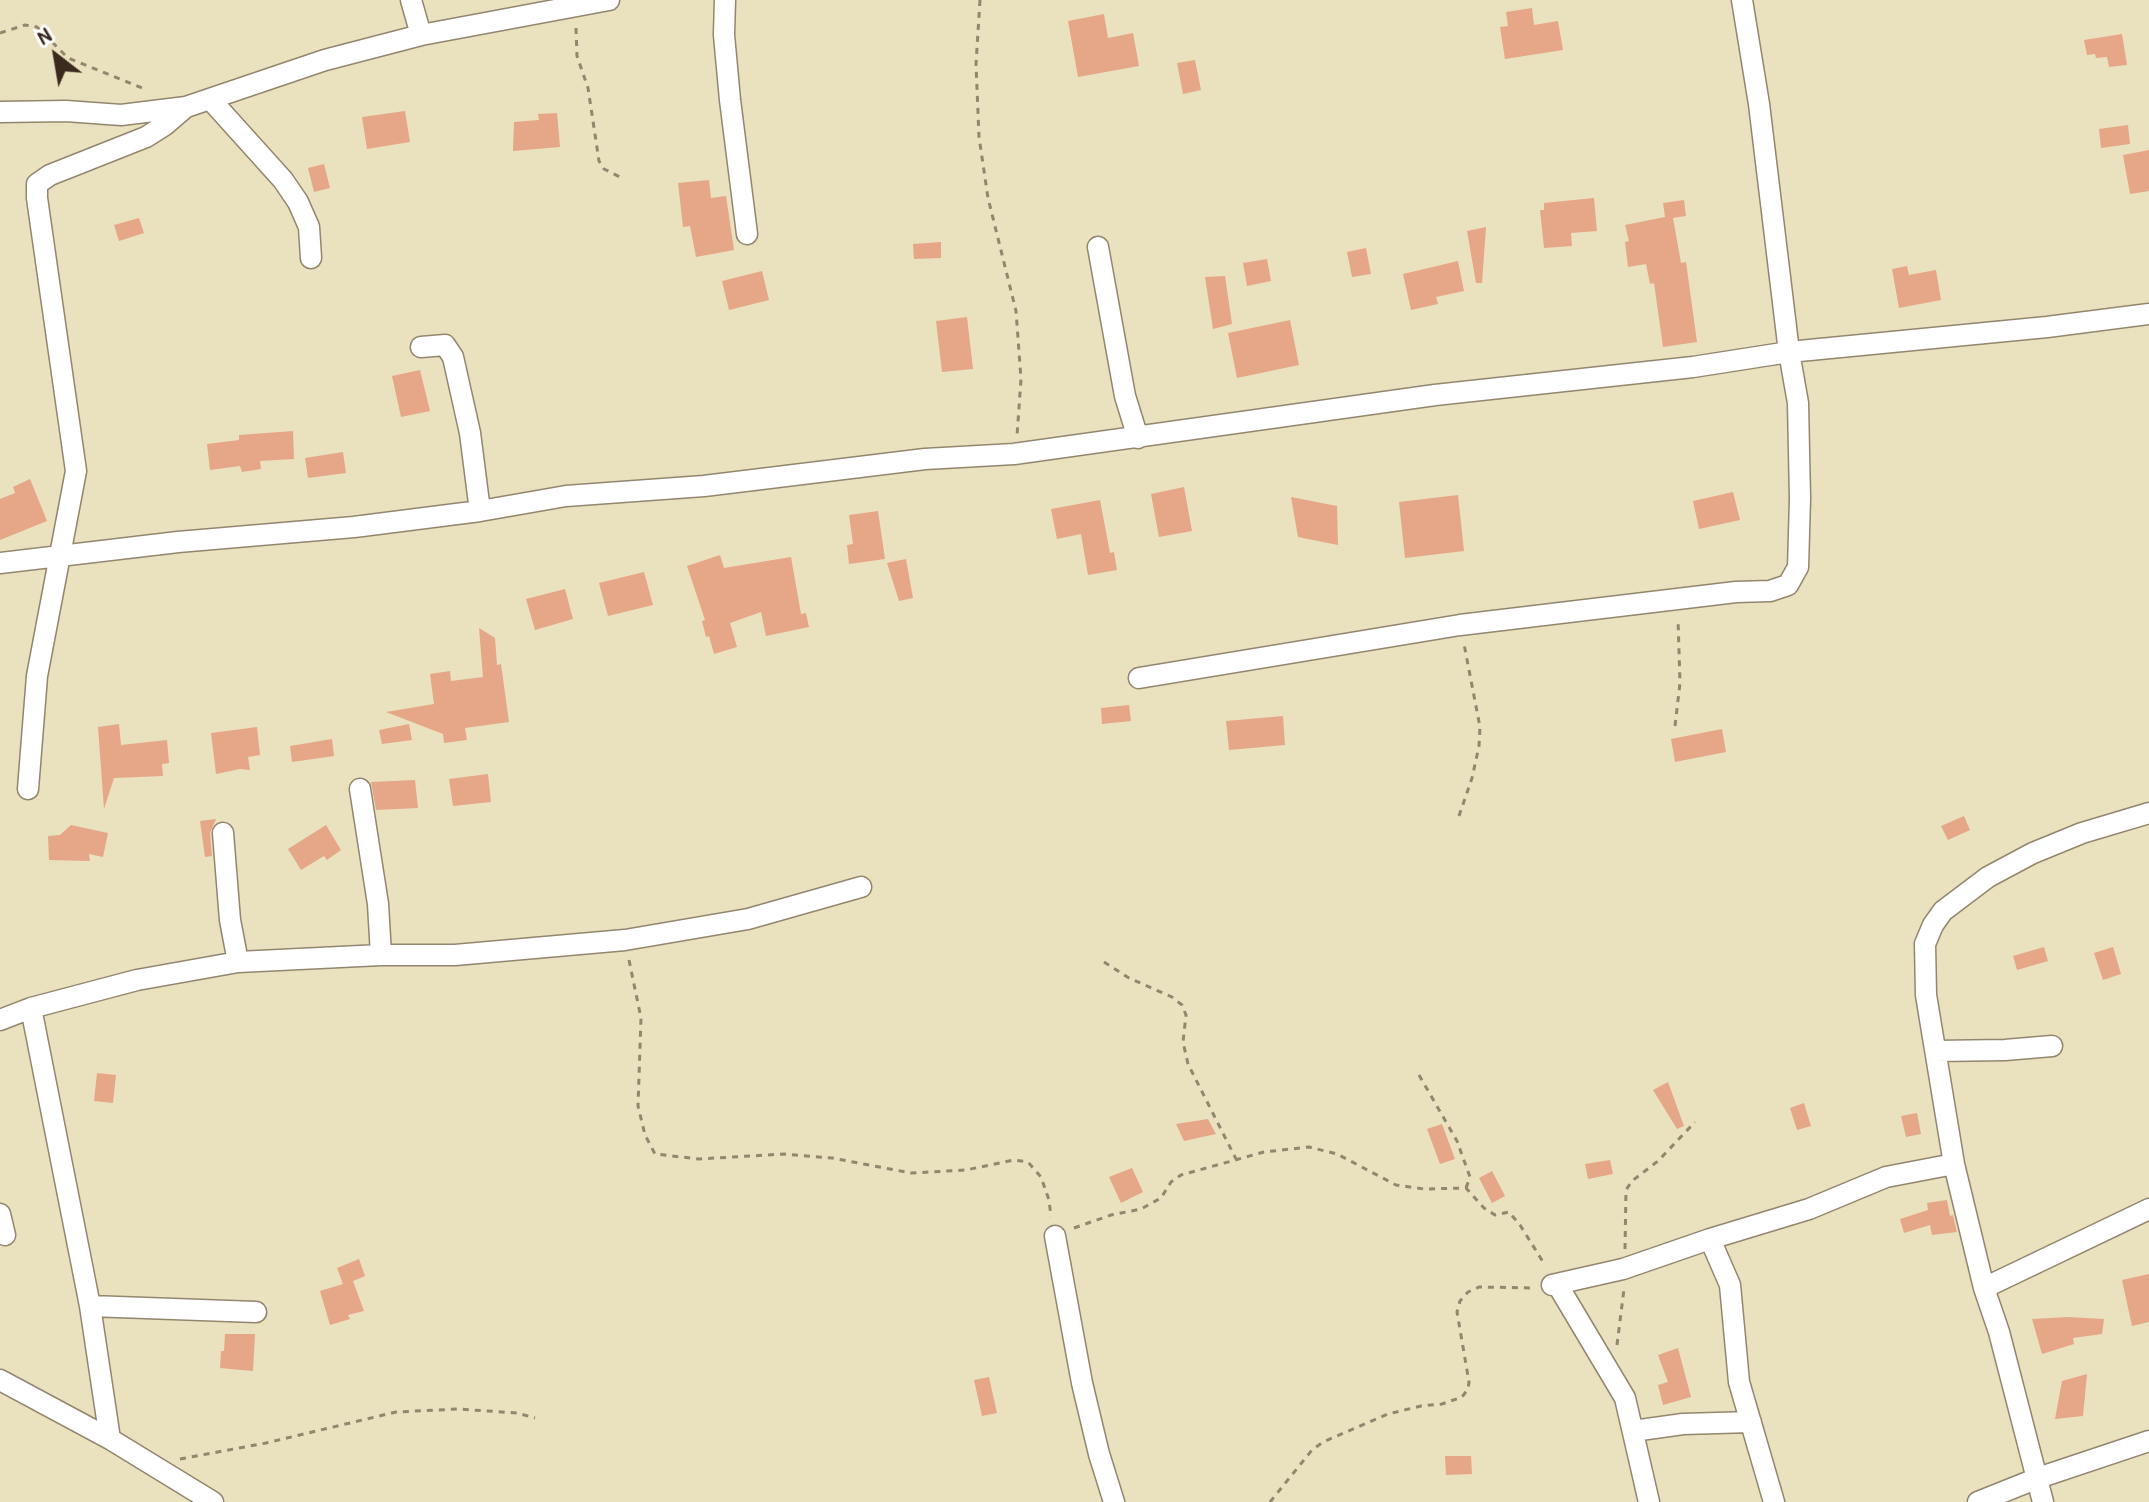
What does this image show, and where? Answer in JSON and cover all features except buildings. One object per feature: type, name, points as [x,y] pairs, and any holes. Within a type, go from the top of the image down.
[{"type":"street","points":[[411,0],[421,35]]},
{"type":"street","points":[[0,112],[66,111],[121,115],[186,107],[325,60],[421,35],[609,0]]},
{"type":"street","points":[[725,0],[724,35],[730,100],[747,234]]},
{"type":"street","points":[[1139,678],[1460,625],[1770,591],[1788,585],[1798,567],[1798,403],[1759,104],[1742,0]]},
{"type":"street","points":[[210,99],[251,142],[298,202],[309,227],[311,258]]},
{"type":"street","points":[[28,789],[37,676],[76,471],[37,184],[50,175],[146,137],[186,107]]},
{"type":"street","points":[[1098,247],[1125,396],[1138,438]]},
{"type":"street","points":[[0,563],[178,542],[354,527],[566,496],[704,486],[925,459],[1014,454],[1435,395],[1693,367],[1789,352],[2149,314]]},
{"type":"street","points":[[421,347],[445,345],[453,357],[470,433],[480,511]]},
{"type":"street","points":[[360,789],[378,904],[381,955]]},
{"type":"street","points":[[2043,1502],[1999,1332],[1984,1288],[1954,1164],[1926,995],[1925,944],[1943,911],[1988,877],[2033,853],[2082,833],[2149,813]]},
{"type":"street","points":[[223,833],[230,920],[238,962]]},
{"type":"street","points":[[0,1020],[31,1008],[137,980],[238,962],[455,955],[625,940],[748,919],[861,887]]},
{"type":"street","points":[[31,1008],[90,1306],[110,1439]]},
{"type":"street","points":[[1936,1051],[2052,1046]]},
{"type":"street","points":[[1649,1502],[1625,1398],[1557,1284],[1623,1269],[1809,1209],[1886,1177],[1954,1164]]},
{"type":"street","points":[[1984,1288],[2149,1209]]},
{"type":"street","points":[[0,1214],[5,1235]]},
{"type":"street","points":[[1055,1236],[1082,1383],[1114,1502]]},
{"type":"street","points":[[1710,1239],[1730,1285],[1739,1382],[1774,1502]]},
{"type":"street","points":[[90,1306],[256,1312]]},
{"type":"street","points":[[0,1380],[110,1439],[213,1502]]},
{"type":"street","points":[[1633,1431],[1683,1424],[1751,1422]]},
{"type":"street","points":[[1978,1502],[2038,1478],[2149,1441]]},
{"type":"path","points":[[980,0],[976,64],[981,158],[1016,311],[1020,349],[1019,423],[1014,454]]},
{"type":"path","points":[[575,8],[577,56],[588,88],[599,161],[604,169],[624,179]]},
{"type":"path","points":[[0,33],[25,25],[37,27],[68,58],[139,86],[150,93],[161,109]]},
{"type":"path","points":[[1675,726],[1680,683],[1677,600]]},
{"type":"path","points":[[1459,816],[1477,762],[1480,727],[1460,625]]},
{"type":"path","points":[[625,940],[641,1018],[638,1106],[645,1135],[655,1154],[699,1159],[784,1154],[832,1158],[911,1173],[966,1170],[1014,1160],[1028,1162],[1041,1177],[1049,1200],[1055,1236],[1111,1215],[1141,1209],[1161,1198],[1171,1182],[1181,1175],[1292,1147],[1309,1147],[1337,1154],[1396,1185],[1424,1189],[1466,1188],[1495,1215],[1509,1212],[1557,1284],[1528,1288],[1479,1287],[1468,1292],[1460,1301],[1457,1312],[1469,1382],[1462,1397],[1388,1414],[1323,1442],[1312,1450],[1270,1502]]},
{"type":"path","points":[[1104,962],[1182,1005],[1186,1015],[1184,1053],[1236,1159]]},
{"type":"path","points":[[1419,1075],[1457,1141],[1470,1177],[1466,1188]]},
{"type":"path","points":[[1614,1376],[1624,1298],[1626,1190],[1695,1122]]},
{"type":"path","points":[[149,1463],[266,1443],[396,1412],[458,1409],[517,1413],[535,1418]]}]
